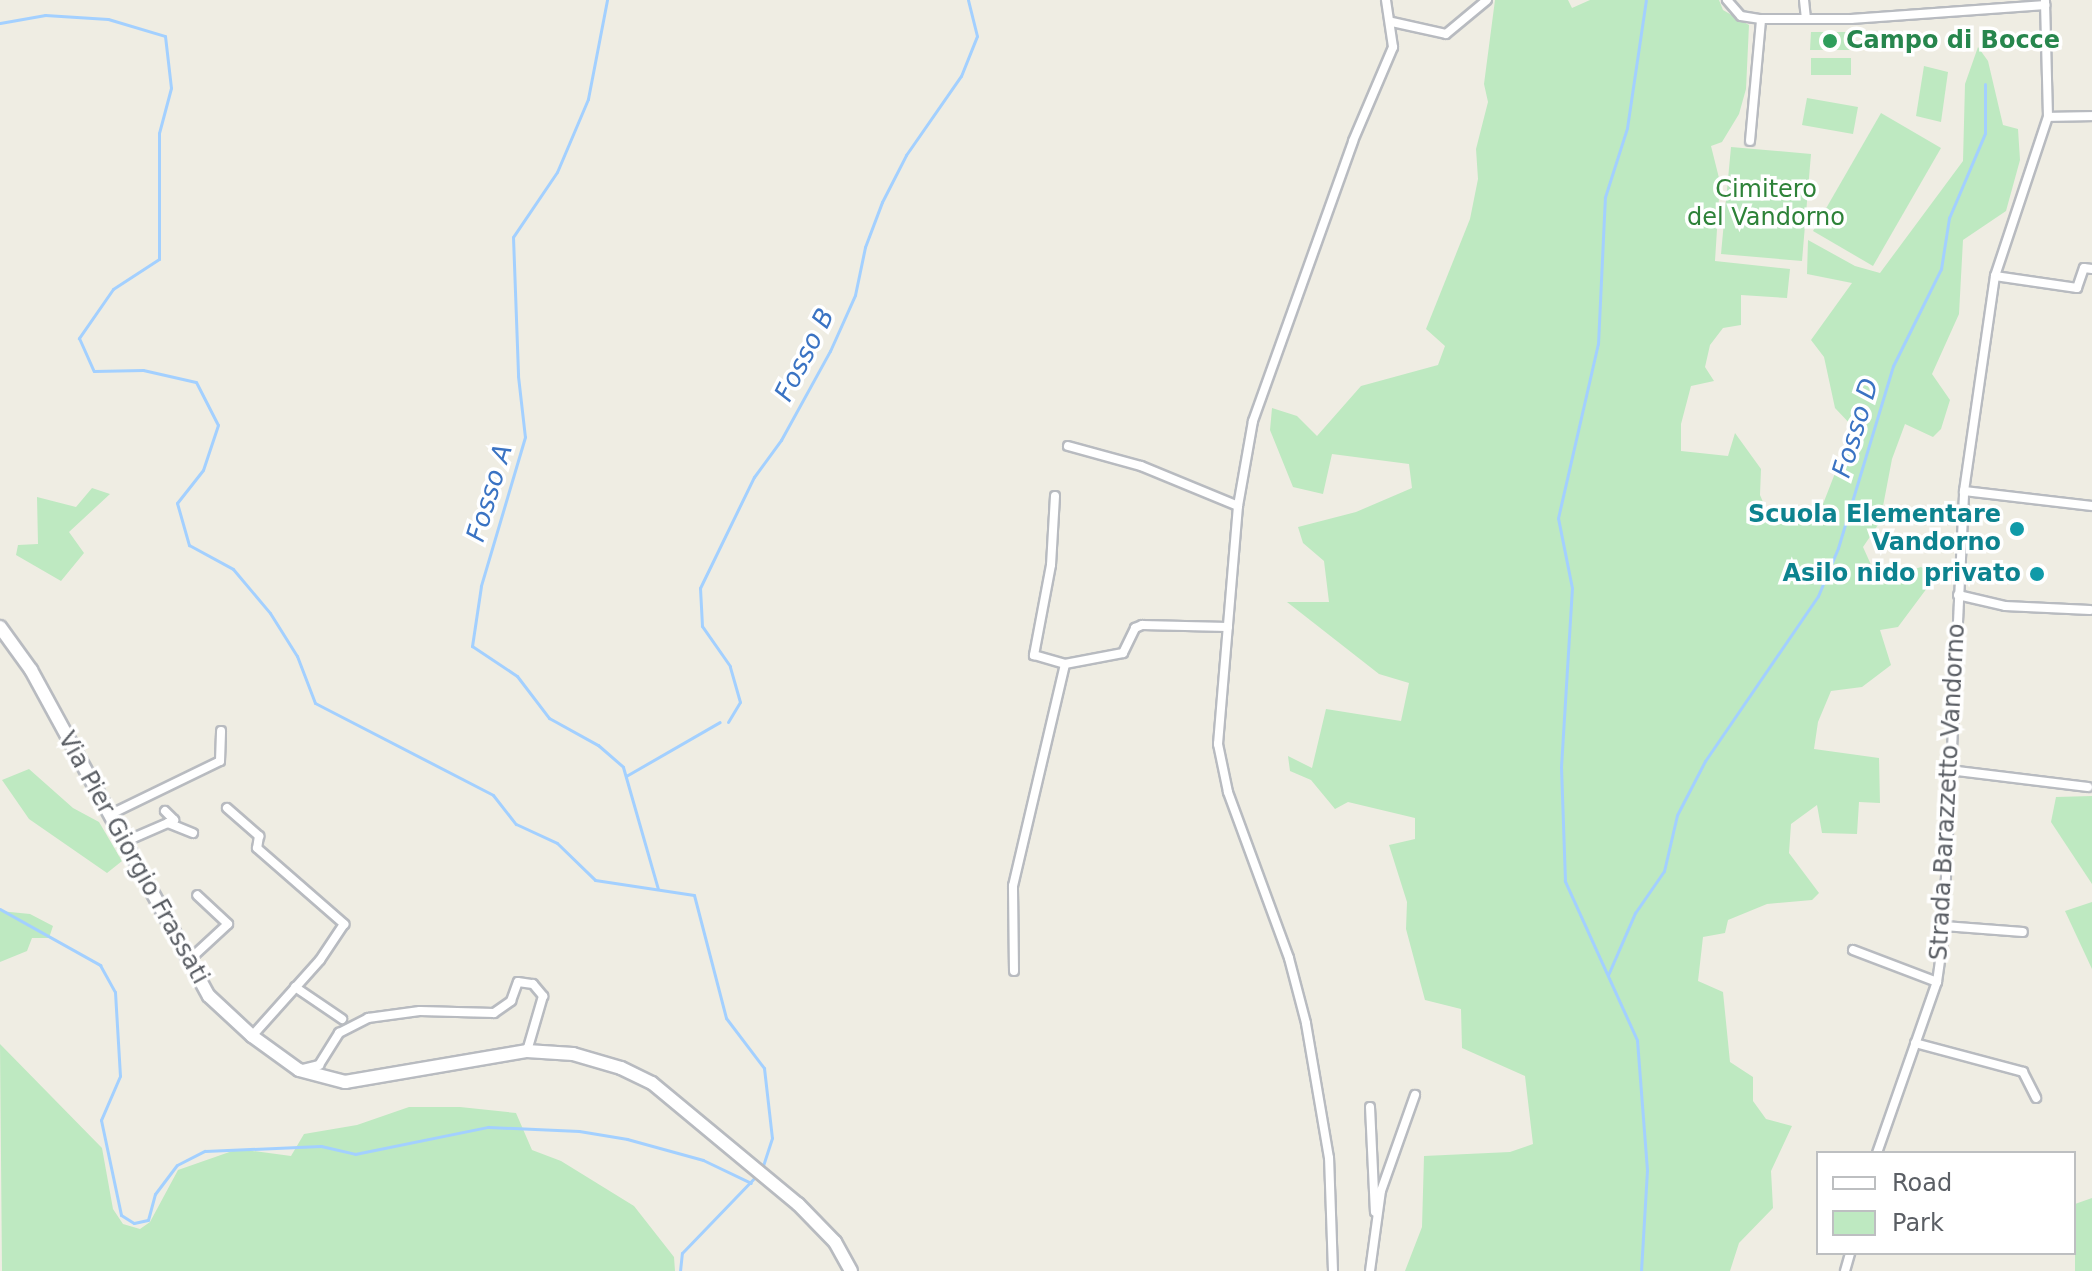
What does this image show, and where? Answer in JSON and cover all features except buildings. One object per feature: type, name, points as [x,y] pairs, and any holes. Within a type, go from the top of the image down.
[{"type":"street","points":[[1333,1271],[1329,1158],[1306,1023],[1222,767],[1218,744],[1238,506],[1253,421],[1353,141],[1393,47],[1392,22],[1386,0]]},
{"type":"street","points":[[1392,22],[1446,34],[1487,0]]},
{"type":"street","points":[[1727,0],[1741,16],[1761,19],[1806,19],[1946,5],[2045,3]]},
{"type":"street","points":[[1804,0],[1806,19]]},
{"type":"street","name":"Strada Barazzetto Vandorno","points":[[1878,1151],[1937,982],[1944,926],[1964,491],[1995,276],[2048,117],[2045,3]]},
{"type":"street","points":[[1750,141],[1761,19]]},
{"type":"street","points":[[2048,117],[2092,116]]},
{"type":"street","points":[[1995,276],[2077,288],[2084,268],[2092,269]]},
{"type":"street","points":[[1068,446],[1141,466],[1238,506]]},
{"type":"street","points":[[1964,491],[2092,506]]},
{"type":"street","points":[[1055,496],[1051,565],[1034,655],[1065,664],[1128,650],[1135,628],[1142,625],[1228,627]]},
{"type":"street","points":[[1958,595],[2005,606],[2090,610]]},
{"type":"street","name":"Via Pier Giorgio Frassati","points":[[0,627],[31,670],[209,996],[252,1036],[295,1068]]},
{"type":"street","points":[[1014,971],[1013,886],[1065,664]]},
{"type":"street","points":[[109,815],[220,761],[221,731]]},
{"type":"street","points":[[1949,770],[2088,787]]},
{"type":"street","points":[[227,808],[259,836],[257,848],[344,924],[252,1036]]},
{"type":"street","points":[[124,842],[174,820],[165,811]]},
{"type":"street","points":[[168,823],[193,833]]},
{"type":"street","points":[[189,960],[228,924],[197,895]]},
{"type":"street","points":[[1944,926],[2023,932]]},
{"type":"street","points":[[1853,950],[1937,982]]},
{"type":"street","points":[[295,1068],[319,1065],[339,1033],[368,1018],[420,1011],[494,1013],[511,1001],[518,982],[533,984],[543,996],[527,1051]]},
{"type":"street","points":[[295,987],[342,1019]]},
{"type":"street","points":[[1915,1043],[2023,1072],[2036,1098]]},
{"type":"street","points":[[295,1068],[331,1080],[368,1082],[527,1051],[589,1058],[652,1083],[818,1223],[851,1271]]},
{"type":"street","points":[[1375,1213],[1415,1095]]},
{"type":"street","points":[[1370,1107],[1369,1158],[1375,1213],[1370,1271]]},
{"type":"green space","points":[[1495,0],[1568,0],[1572,8],[1590,0],[1719,0],[1723,10],[1749,25],[1746,89],[1739,114],[1722,142],[1711,146],[1720,182],[1715,261],[1790,269],[1787,298],[1741,295],[1741,325],[1723,328],[1710,345],[1705,367],[1714,381],[1691,386],[1681,424],[1681,451],[1728,456],[1735,433],[1761,469],[1760,495],[1769,516],[1816,522],[1853,427],[1835,408],[1824,357],[1811,340],[1852,283],[1807,274],[1808,240],[1855,266],[1880,273],[1963,161],[1965,84],[1978,47],[1988,61],[2003,125],[2018,129],[2020,160],[2006,211],[1963,240],[1959,314],[1932,374],[1950,400],[1941,429],[1933,437],[1905,424],[1892,459],[1880,522],[1863,547],[1872,567],[1889,577],[1921,567],[1936,576],[1898,627],[1880,630],[1891,665],[1862,687],[1831,691],[1818,722],[1814,749],[1879,758],[1880,803],[1859,802],[1857,834],[1822,833],[1817,805],[1791,824],[1789,853],[1819,893],[1812,900],[1767,904],[1728,920],[1725,933],[1703,937],[1698,981],[1723,992],[1730,1062],[1753,1077],[1753,1101],[1766,1119],[1792,1126],[1771,1171],[1773,1208],[1739,1243],[1730,1271],[1405,1271],[1422,1227],[1424,1156],[1510,1152],[1533,1144],[1525,1076],[1462,1048],[1461,1009],[1425,1000],[1406,929],[1407,902],[1389,845],[1415,839],[1415,818],[1348,802],[1335,809],[1311,780],[1290,771],[1288,756],[1312,768],[1326,709],[1401,721],[1409,683],[1379,674],[1287,602],[1329,602],[1324,561],[1303,543],[1298,527],[1356,512],[1412,488],[1409,464],[1332,454],[1323,494],[1293,487],[1270,430],[1272,408],[1297,416],[1317,436],[1361,386],[1438,365],[1445,346],[1426,329],[1470,219],[1478,179],[1476,149],[1488,102],[1484,84]]},
{"type":"green space","name":"Campo di Bocce","points":[[1811,32],[1850,32],[1850,50],[1810,50]]},
{"type":"green space","name":"Campo di Bocce","points":[[1811,58],[1851,58],[1851,75],[1811,75]]},
{"type":"green space","points":[[1924,66],[1948,72],[1941,122],[1916,116]]},
{"type":"green space","points":[[1807,98],[1858,107],[1853,134],[1802,125]]},
{"type":"green space","points":[[1881,113],[1941,148],[1873,266],[1813,231]]},
{"type":"green space","name":"Cimitero del Vandorno","points":[[1731,147],[1811,154],[1802,261],[1721,254]]},
{"type":"green space","points":[[92,488],[110,494],[69,532],[84,553],[61,581],[16,555],[18,545],[38,544],[37,497],[76,507]]},
{"type":"green space","points":[[29,769],[73,808],[99,822],[122,861],[107,873],[29,819],[2,780]]},
{"type":"green space","points":[[2092,796],[2092,884],[2051,822],[2056,797]]},
{"type":"green space","points":[[2092,902],[2092,969],[2065,911]]},
{"type":"green space","points":[[0,911],[30,914],[53,926],[49,938],[32,938],[27,951],[0,962]]},
{"type":"green space","points":[[0,1044],[102,1148],[113,1209],[123,1224],[140,1229],[150,1222],[178,1170],[238,1149],[291,1156],[304,1134],[357,1125],[409,1107],[460,1107],[516,1113],[532,1150],[561,1161],[634,1206],[674,1257],[675,1271],[2,1271]]},
{"type":"green space","points":[[2092,1198],[2092,1271],[2075,1271],[2076,1204]]},
{"type":"waterway","name":"Fosso A","points":[[607,0],[588,99],[557,172],[513,237],[518,376],[525,437],[481,586],[472,646],[517,676],[549,718],[598,745],[623,767],[658,889]]},
{"type":"waterway","name":"Fosso B","points":[[728,722],[740,702],[730,666],[702,626],[700,588],[754,477],[781,440],[830,351],[855,295],[865,247],[882,202],[906,155],[961,76],[977,36],[968,0]]},
{"type":"waterway","points":[[1641,1271],[1647,1170],[1637,1040],[1565,881],[1561,767],[1572,588],[1558,518],[1598,344],[1605,197],[1627,128],[1646,0]]},
{"type":"waterway","points":[[0,23],[45,15],[108,19],[165,36],[171,88],[159,133],[159,259],[113,289],[79,338],[94,371],[143,370],[196,382],[218,425],[203,470],[177,503],[189,545],[233,569],[270,613],[297,656],[315,703],[493,795],[516,824],[557,843],[595,880],[694,895],[726,1018],[764,1068],[772,1138],[762,1169]]},
{"type":"waterway","name":"Fosso D","points":[[1608,975],[1635,913],[1664,871],[1677,815],[1705,761],[1818,596],[1838,548],[1893,366],[1941,269],[1949,218],[1985,133],[1985,84]]},
{"type":"waterway","name":"Fosso B","points":[[626,776],[720,722]]},
{"type":"waterway","points":[[0,909],[100,965],[115,992],[120,1076],[101,1120],[121,1215],[134,1223],[148,1220],[155,1194],[177,1165],[205,1151],[321,1146],[355,1154],[488,1127],[579,1131],[627,1139],[703,1160],[751,1183]]},
{"type":"waterway","points":[[680,1271],[682,1253],[757,1175]]},
{"type":"place","name":"Campo di Bocce","points":[[1830,41]]},
{"type":"place","name":"Scuola Elementare Vandorno","points":[[2017,529]]},
{"type":"place","name":"Asilo nido privato","points":[[2037,574]]}]
